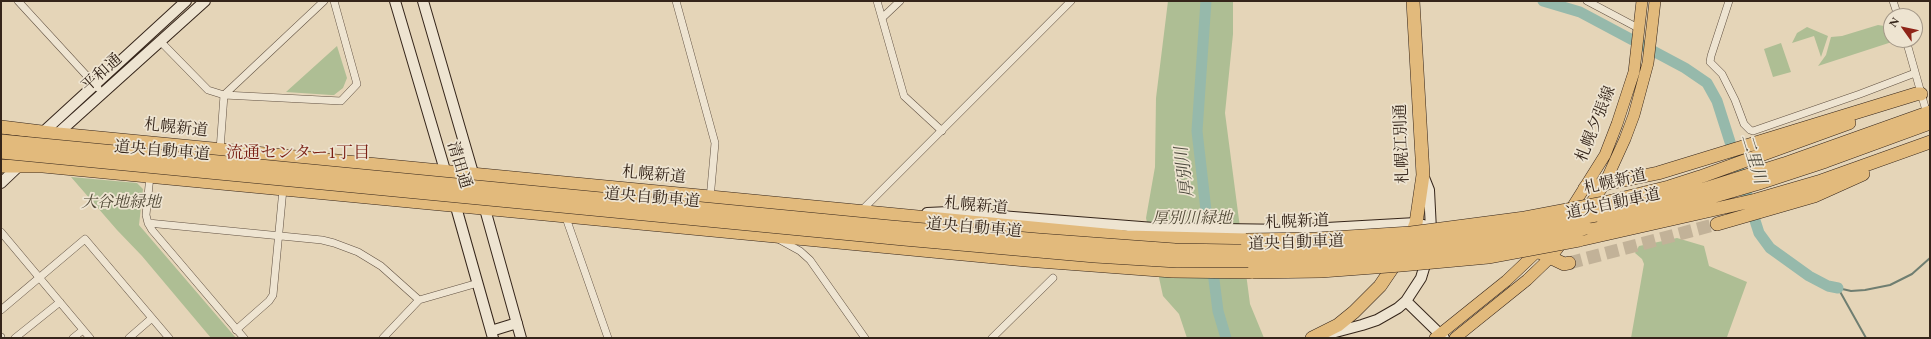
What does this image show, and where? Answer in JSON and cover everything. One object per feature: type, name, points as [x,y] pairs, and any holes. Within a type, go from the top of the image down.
[{"type":"highway","name":"札幌江別通","points":[[1313,338],[1338,324],[1369,298],[1404,252],[1416,222],[1424,175],[1413,1]]},
{"type":"highway","points":[[1585,188],[1658,173],[1916,94],[1926,101]]},
{"type":"highway","name":"札幌新道","points":[[1,127],[58,134],[445,172],[473,173],[1126,237],[1246,240],[1308,239],[1411,233],[1517,219],[1604,203],[1668,187],[1738,164],[1916,98],[1926,101]]},
{"type":"highway","name":"道央自動車道","points":[[1786,169],[1926,101]]},
{"type":"highway","name":"道央自動車道","points":[[1,141],[891,227],[1175,250],[1234,251],[1332,249],[1405,244],[1519,229],[1596,215],[1706,193],[1930,123]]},
{"type":"highway","points":[[1,166],[43,166],[1002,258],[1172,271],[1253,272],[1322,271],[1488,257],[1579,240],[1750,202],[1818,182],[1930,142]]},
{"type":"highway","points":[[1717,224],[1814,196],[1930,142]]},
{"type":"highway","name":"道央自動車道","points":[[1,152],[918,240],[1096,256],[1177,261],[1330,260],[1430,253],[1529,239],[1586,228],[1667,210],[1706,193]]},
{"type":"highway","points":[[1544,255],[1564,264],[1569,263]]},
{"type":"main road","name":"札幌夕張線","points":[[1440,336],[1506,281],[1544,255],[1557,230],[1605,155],[1634,72],[1640,32],[1642,1]]},
{"type":"main road","name":"札幌夕張線","points":[[1455,338],[1526,280],[1544,255],[1604,184],[1632,121],[1643,87],[1651,43],[1655,1]]},
{"type":"street","points":[[18,1],[102,92]]},
{"type":"street","name":"平和通","points":[[18,166],[42,132],[186,1]]},
{"type":"street","name":"平和通","points":[[1,183],[18,166],[58,134],[102,92],[205,1]]},
{"type":"street","points":[[220,150],[224,95],[324,1]]},
{"type":"street","points":[[160,41],[208,90],[224,95],[341,101],[357,84],[334,1]]},
{"type":"street","name":"清田通","points":[[395,1],[456,205],[492,334]]},
{"type":"street","name":"清田通","points":[[423,1],[473,173],[485,208],[521,338]]},
{"type":"street","points":[[676,1],[715,143],[708,229]]},
{"type":"street","points":[[877,1],[904,96],[942,131]]},
{"type":"street","points":[[882,18],[900,1]]},
{"type":"street","points":[[859,212],[1071,1]]},
{"type":"street","points":[[1587,1],[1640,32]]},
{"type":"street","points":[[1729,1],[1710,62],[1722,74],[1735,100],[1744,124],[1750,130],[1753,131],[1860,94],[1915,73]]},
{"type":"street","points":[[1908,48],[1915,73],[1926,101]]},
{"type":"street","points":[[1313,338],[1377,320],[1406,301],[1423,272],[1430,247],[1431,230],[1429,190],[1424,175]]},
{"type":"street","points":[[150,176],[146,215],[152,230],[244,338]]},
{"type":"street","points":[[236,330],[269,301],[273,295],[283,189]]},
{"type":"street","points":[[885,214],[949,212],[1154,228],[1242,230],[1341,228],[1416,222],[1424,224],[1431,230]]},
{"type":"street","points":[[565,215],[608,338]]},
{"type":"street","points":[[148,223],[322,240],[358,252],[390,273],[419,300]]},
{"type":"street","points":[[1,232],[90,338]]},
{"type":"street","points":[[768,235],[792,246],[810,260],[865,338]]},
{"type":"street","points":[[1,310],[85,239],[169,338]]},
{"type":"street","points":[[992,338],[1053,278]]},
{"type":"street","points":[[383,338],[419,300],[478,283]]},
{"type":"street","points":[[1406,301],[1440,336]]},
{"type":"street","points":[[15,338],[60,302]]},
{"type":"street","points":[[129,338],[152,318]]},
{"type":"street","points":[[492,334],[517,323]]},
{"type":"street","points":[[73,338],[83,330]]},
{"type":"green space","name":"厚別川緑地","points":[[1168,1],[1233,1],[1233,34],[1225,113],[1250,304],[1264,338],[1187,338],[1179,314],[1163,296],[1146,218],[1155,167],[1156,98]]},
{"type":"green space","points":[[1878,25],[1883,26],[1883,45],[1818,66],[1826,55],[1831,37],[1842,36]]},
{"type":"green space","points":[[1807,27],[1828,36],[1821,57],[1814,36],[1792,43],[1797,33]]},
{"type":"green space","points":[[1781,43],[1791,72],[1773,77],[1764,49]]},
{"type":"green space","points":[[337,46],[347,78],[343,88],[334,95],[286,92]]},
{"type":"green space","name":"大谷地緑地","points":[[71,177],[137,183],[143,189],[139,225],[236,338],[211,338],[142,256],[117,230]]},
{"type":"green space","points":[[1677,238],[1704,246],[1709,266],[1747,282],[1727,337],[1631,338],[1644,264],[1642,259],[1635,253],[1639,246]]},
{"type":"waterway","name":"厚別川","points":[[1206,1],[1197,131],[1209,237]]},
{"type":"waterway","name":"二里川","points":[[1543,1],[1580,12],[1685,68],[1707,83],[1717,101],[1759,233],[1770,248],[1809,276],[1828,286],[1838,288]]},
{"type":"waterway","name":"二里川","points":[[1838,288],[1851,291],[1890,285],[1912,274],[1930,258]]},
{"type":"waterway","name":"厚別川","points":[[1212,264],[1218,311],[1226,338]]},
{"type":"waterway","points":[[1838,288],[1866,338]]},
{"type":"tunnel","points":[[1569,263],[1717,224]]},
{"type":"district","name":"流通センター1丁目","points":[[298,153]]}]
